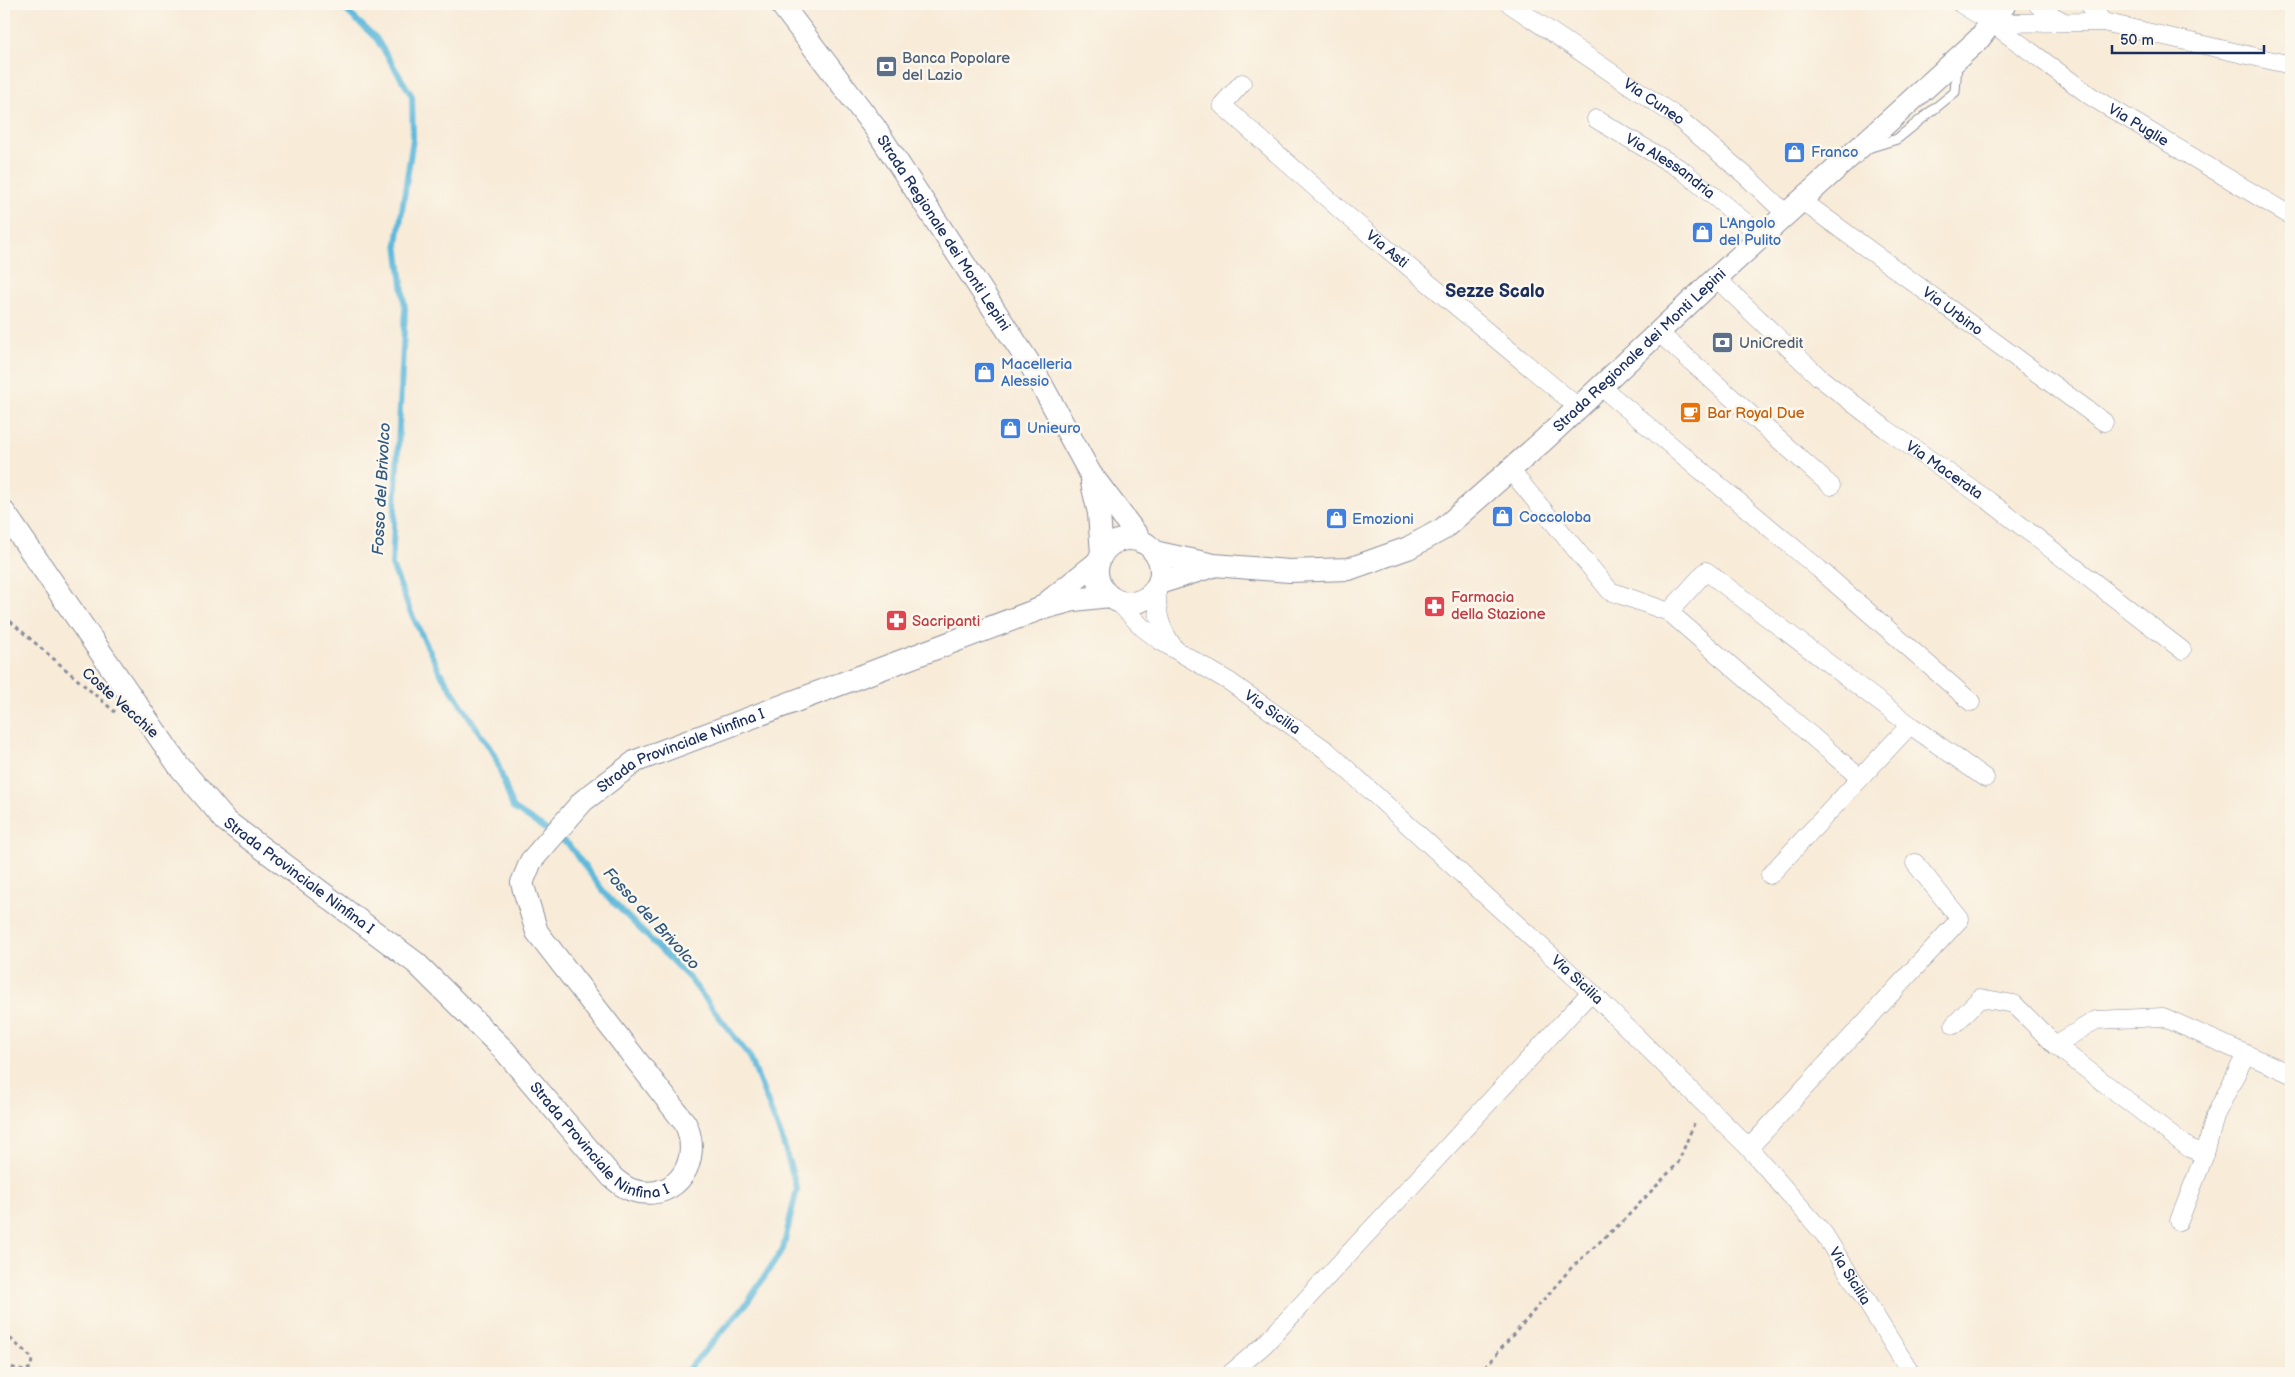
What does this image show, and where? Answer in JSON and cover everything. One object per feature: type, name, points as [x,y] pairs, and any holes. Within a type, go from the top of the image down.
[{"type":"street","name":"Strada Regionale dei Monti Lepini","points":[[781,4],[875,128],[1022,352],[1090,473],[1148,547],[1214,565],[1289,571],[1349,569],[1408,548],[1444,529],[1511,471],[1716,278],[1979,39],[2004,4]]},
{"type":"street","name":"Via Cuneo","points":[[1510,4],[1676,116],[1746,176],[1793,207]]},
{"type":"street","name":"Via Puglie","points":[[1961,4],[1992,23],[2092,98],[2291,216]]},
{"type":"street","points":[[2037,4],[2046,12],[2067,24]]},
{"type":"street","points":[[2089,4],[2103,22]]},
{"type":"street","points":[[1992,23],[2067,24],[2103,22],[2291,65]]},
{"type":"street","name":"Via Asti","points":[[1242,83],[1222,106],[1344,213],[1578,407]]},
{"type":"street","name":"Via Alessandria","points":[[1596,118],[1682,170],[1762,236]]},
{"type":"street","name":"Via Urbino","points":[[1793,207],[2104,422]]},
{"type":"street","name":"Via Macerata","points":[[1716,278],[1819,377],[1886,429],[1990,501],[2080,573],[2182,650]]},
{"type":"street","points":[[1658,332],[1831,486]]},
{"type":"street","points":[[1600,386],[1819,569],[1971,702]]},
{"type":"street","points":[[1511,471],[1610,591],[1669,612],[1860,778]]},
{"type":"street","name":"Strada Regionale dei Monti Lepini","points":[[1090,473],[1098,514],[1101,558]]},
{"type":"street","name":"Strada Provinciale Ninfina I","points":[[4,512],[179,766],[226,821],[416,963],[504,1050],[612,1177],[636,1192],[662,1190],[677,1182],[687,1168],[692,1147],[689,1132],[685,1123],[537,932],[522,883],[532,861],[583,801],[636,761],[1037,610],[1074,600],[1113,598]]},
{"type":"street","points":[[1124,540],[1148,547],[1161,566],[1158,585],[1144,600],[1126,603],[1113,598],[1099,583],[1097,572],[1101,558],[1115,542],[1124,540]]},
{"type":"street","name":"Strada Provinciale Ninfina I","points":[[1037,610],[1101,558]]},
{"type":"street","name":"Strada Regionale dei Monti Lepini","points":[[1158,585],[1214,565]]},
{"type":"street","points":[[1669,612],[1706,571],[1910,725],[1985,778]]},
{"type":"street","name":"Via Sicilia","points":[[1158,585],[1156,607],[1160,626],[1176,651]]},
{"type":"street","name":"Via Sicilia","points":[[1113,598],[1143,628],[1176,651],[1230,682],[1326,750],[1591,992],[1749,1148],[1824,1234],[1911,1373]]},
{"type":"street","points":[[1770,875],[1910,725]]},
{"type":"street","points":[[1749,1148],[1960,919],[1915,863]]},
{"type":"street","points":[[1231,1373],[1271,1338],[1591,992]]},
{"type":"street","points":[[1954,1025],[1980,998],[2014,1004],[2055,1045],[2189,1148],[2205,1154]]},
{"type":"street","points":[[2055,1045],[2096,1020],[2163,1017],[2291,1074]]},
{"type":"street","points":[[2179,1221],[2205,1154],[2215,1116],[2246,1054]]},
{"type":"path","name":"Coste Vecchie","points":[[4,616],[121,717]]},
{"type":"path","points":[[1480,1373],[1572,1267],[1622,1222],[1678,1162],[1702,1102]]},
{"type":"path","points":[[4,1333],[32,1358],[31,1368],[24,1370],[4,1365]]},
{"type":"waterway","name":"Fosso del Brivolco","points":[[339,4],[376,38],[412,96],[413,139],[397,243],[405,309],[392,565],[411,613],[440,672],[495,756],[513,808],[568,844],[607,896],[690,979],[750,1057],[782,1139],[797,1189],[783,1249],[747,1303],[685,1373]]},
{"type":"place","name":"Banca Popolare del Lazio","points":[[886,67]]},
{"type":"place","name":"Franco","points":[[1795,152]]},
{"type":"place","name":"L'Angolo del Pulito","points":[[1703,232]]},
{"type":"place","name":"UniCredit","points":[[1723,343]]},
{"type":"place","name":"Macelleria Alessio","points":[[985,373]]},
{"type":"place","name":"Bar Royal Due","points":[[1691,413]]},
{"type":"place","name":"Unieuro","points":[[1011,428]]},
{"type":"place","name":"Coccoloba","points":[[1503,517]]},
{"type":"place","name":"Emozioni","points":[[1336,519]]},
{"type":"place","name":"Farmacia della Stazione","points":[[1435,606]]},
{"type":"place","name":"Sacripanti","points":[[896,621]]},
{"type":"district","name":"Sezze Scalo","points":[[1495,291]]}]
